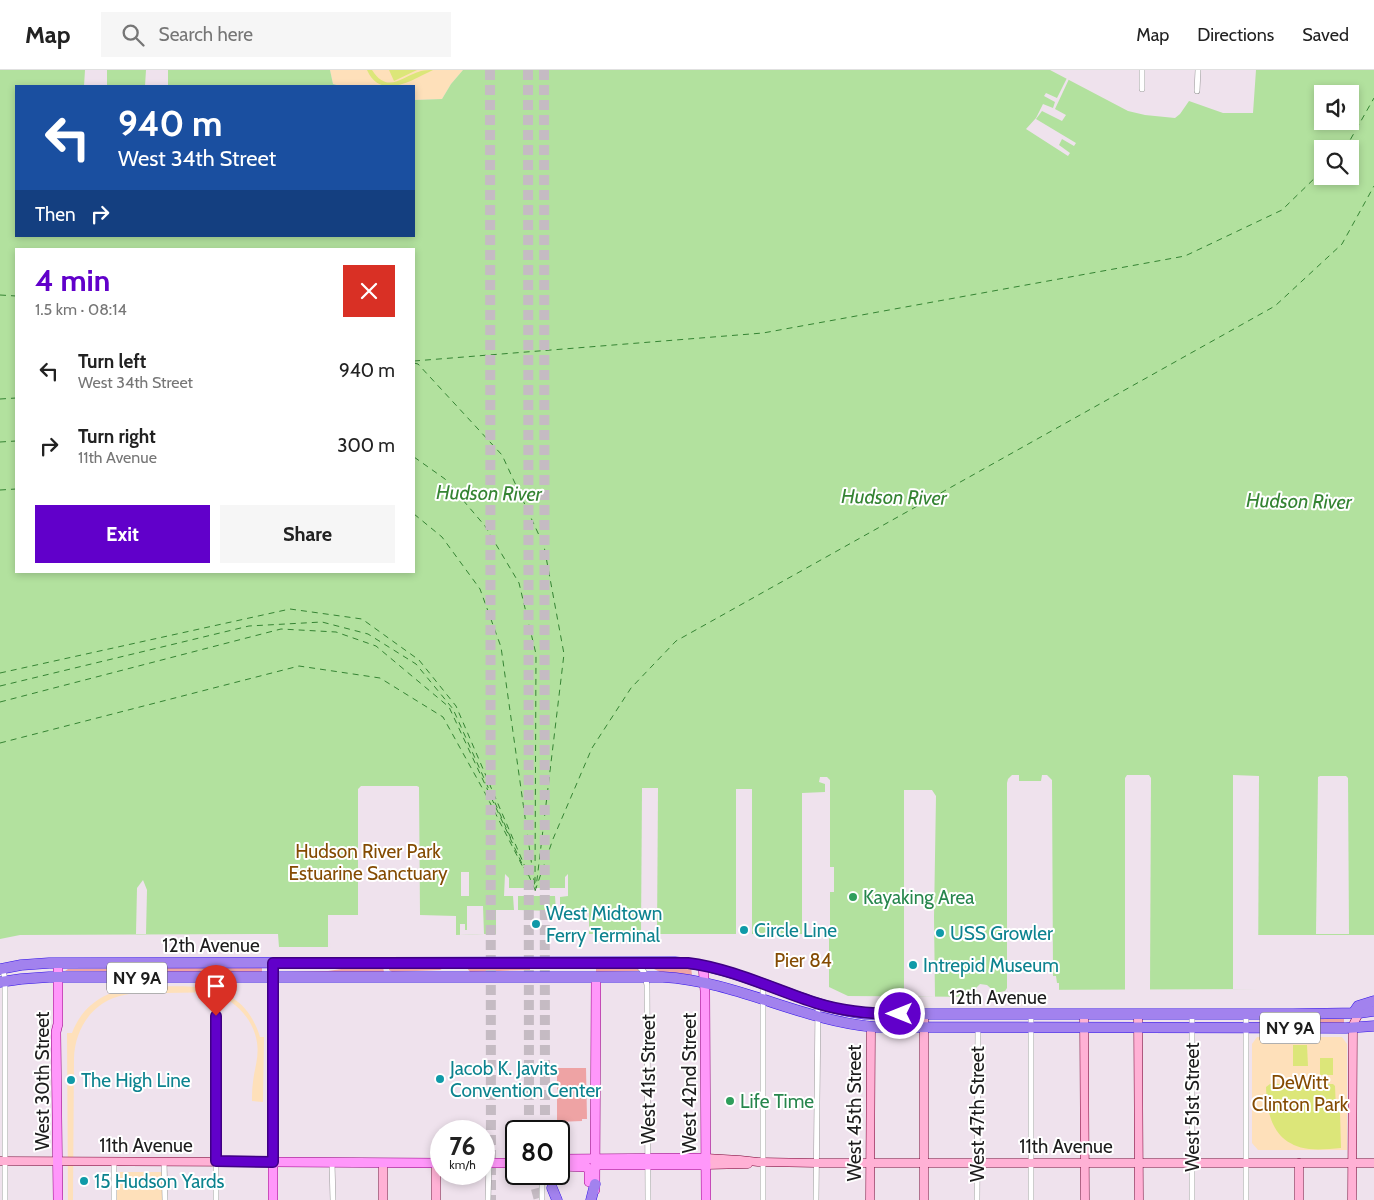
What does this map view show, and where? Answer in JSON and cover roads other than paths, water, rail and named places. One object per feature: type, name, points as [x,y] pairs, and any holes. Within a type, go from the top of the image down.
[{"type":"highway","points":[[443,977],[450,962]]},
{"type":"highway","name":"12th Avenue","points":[[1,969],[30,964],[58,963],[675,962],[703,966],[818,1004],[865,1014],[1246,1014],[1356,1013],[1374,1011]]},
{"type":"highway","points":[[385,963],[386,971],[391,977]]},
{"type":"highway","name":"12th Avenue","points":[[2,982],[21,979],[58,978],[674,977],[704,982],[817,1016],[870,1026],[924,1028],[1374,1026]]},
{"type":"highway","points":[[1356,1013],[1358,1006],[1374,1001]]},
{"type":"highway","points":[[1018,1014],[1018,1027]]},
{"type":"highway","points":[[590,1200],[595,1184]]},
{"type":"highway","points":[[552,1188],[555,1200]]},
{"type":"main road","name":"West 30th Street","points":[[58,963],[58,1024],[56,1032],[58,1200]]},
{"type":"main road","points":[[273,963],[273,1200]]},
{"type":"main road","name":"West 42nd Street","points":[[703,966],[706,1200]]},
{"type":"main road","points":[[590,1200],[593,1164],[596,977]]},
{"type":"main road","points":[[1352,1200],[1354,1021],[1356,1013]]},
{"type":"main road","points":[[924,1014],[924,1200]]},
{"type":"main road","points":[[1084,1014],[1085,1200]]},
{"type":"main road","points":[[1138,1014],[1139,1200]]},
{"type":"main road","name":"West 45th Street","points":[[870,1026],[870,1200]]},
{"type":"main road","name":"11th Avenue","points":[[3,1161],[114,1160],[430,1163]]},
{"type":"main road","name":"11th Avenue","points":[[570,1160],[593,1164]]},
{"type":"main road","name":"11th Avenue","points":[[570,1166],[740,1160],[816,1163],[1374,1162]]},
{"type":"main road","points":[[1299,1162],[1299,1200]]},
{"type":"main road","points":[[383,1163],[383,1200]]},
{"type":"main road","points":[[593,1164],[596,1200]]},
{"type":"main road","points":[[436,1200],[437,1185]]},
{"type":"street","points":[[1142,70],[1142,90]]},
{"type":"street","points":[[1198,70],[1198,91]]},
{"type":"street","points":[[636,962],[642,968],[646,977]]},
{"type":"street","points":[[1,969],[5,1200]]},
{"type":"street","points":[[216,977],[216,1200]]},
{"type":"street","name":"West 41st Street","points":[[646,977],[648,1200]]},
{"type":"street","points":[[763,985],[761,1162],[763,1200]]},
{"type":"street","points":[[816,1200],[818,1004]]},
{"type":"street","points":[[1031,1014],[1031,1200]]},
{"type":"street","name":"West 51st Street","points":[[1192,1014],[1192,1200]]},
{"type":"street","points":[[1246,1014],[1246,1200]]},
{"type":"street","name":"West 47th Street","points":[[977,1200],[978,1027]]},
{"type":"street","points":[[114,1160],[114,1200]]},
{"type":"street","points":[[164,1161],[165,1200]]},
{"type":"street","points":[[332,1163],[333,1200]]},
{"type":"street","points":[[487,1185],[488,1200]]},
{"type":"street","points":[[542,1185],[542,1200]]},
{"type":"water","name":"Hudson River","points":[[0,70],[85,70],[84,85],[15,85],[15,237],[415,237],[415,100],[442,99],[451,84],[463,70],[1050,70],[1128,111],[1175,118],[1189,101],[1223,113],[1253,113],[1256,70],[1374,70],[1374,935],[1258,935],[1258,989],[1008,990],[1007,997],[848,996],[829,987],[829,934],[484,934],[456,935],[456,941],[328,941],[328,947],[279,947],[278,934],[20,935],[0,939]]},
{"type":"water","points":[[107,70],[146,70],[145,85],[107,85]]},
{"type":"water","points":[[168,70],[330,70],[333,84],[336,85],[168,85]]},
{"type":"tunnel","points":[[490,70],[491,1200]]},
{"type":"tunnel","points":[[528,70],[529,1120]]},
{"type":"tunnel","points":[[544,70],[545,1120]]},
{"type":"tunnel","points":[[535,1185],[539,1200]]},
{"type":"place","name":"Kayaking Area","points":[[853,897]]},
{"type":"place","name":"West Midtown Ferry Terminal","points":[[536,924]]},
{"type":"place","name":"Circle Line","points":[[744,930]]},
{"type":"place","name":"USS Growler","points":[[940,933]]},
{"type":"place","name":"Intrepid Museum","points":[[913,965]]},
{"type":"place","name":"Jacob K. Javits Convention Center","points":[[440,1079]]},
{"type":"place","name":"The High Line","points":[[71,1080]]},
{"type":"place","name":"Life Time","points":[[730,1101]]},
{"type":"place","name":"15 Hudson Yards","points":[[84,1181]]},
{"type":"park label","name":"Hudson River Park Estuarine Sanctuary","points":[[368,862]]},
{"type":"park label","name":"Pier 84","points":[[803,960]]},
{"type":"park label","name":"DeWitt Clinton Park","points":[[1300,1093]]}]
